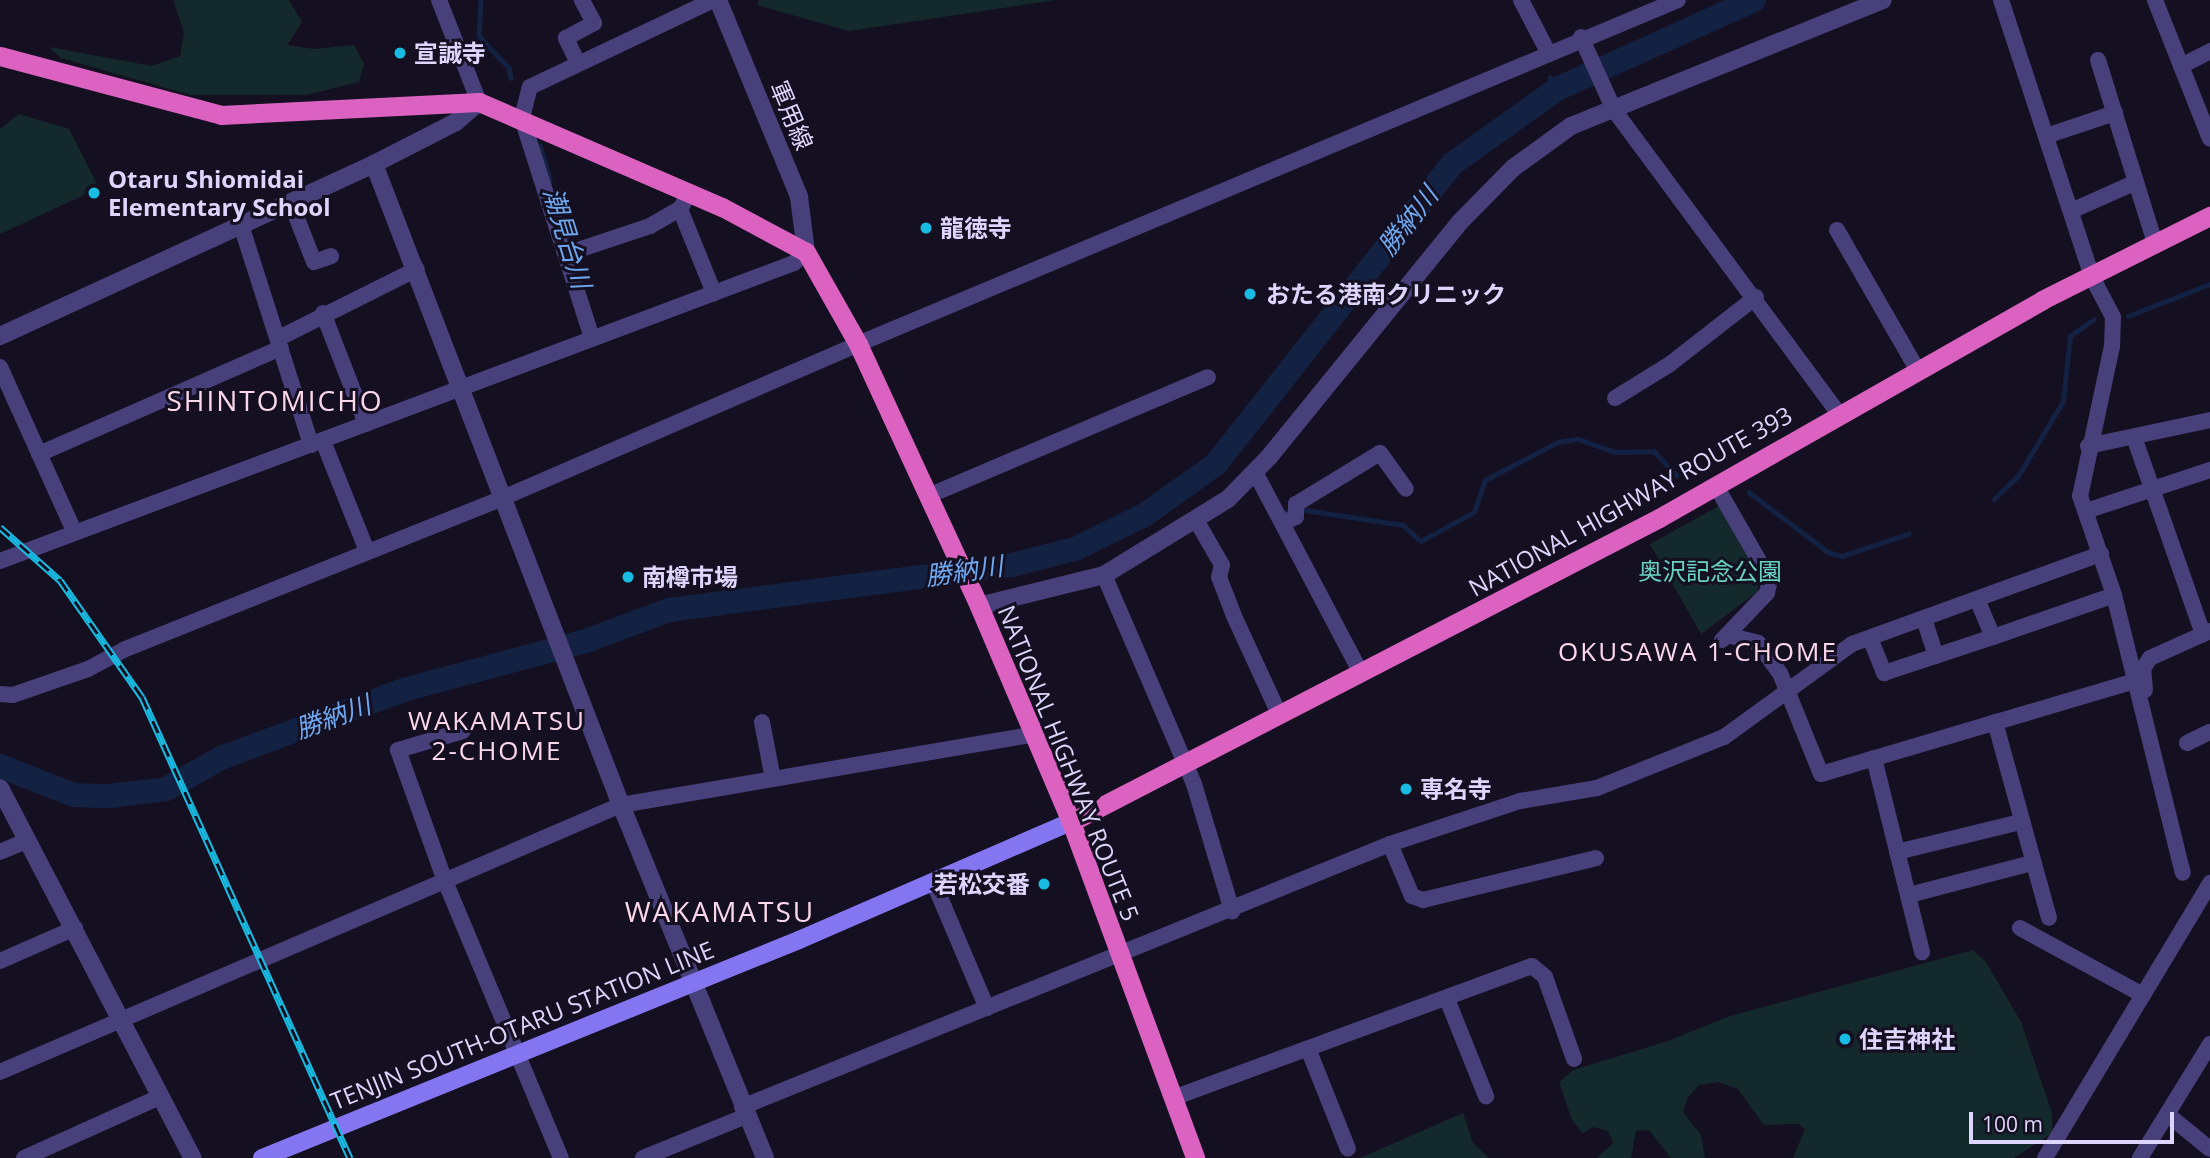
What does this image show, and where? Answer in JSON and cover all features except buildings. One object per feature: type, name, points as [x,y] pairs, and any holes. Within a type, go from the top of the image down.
[{"type":"highway","points":[[0,56],[220,116],[480,102],[522,118],[684,202],[806,252]]},
{"type":"highway","name":"NATIONAL HIGHWAY ROUTE 393","points":[[1071,822],[1360,671],[1449,629],[1716,486],[1917,369],[2210,216]]},
{"type":"highway","name":"NATIONAL HIGHWAY ROUTE 5","points":[[806,252],[858,344],[979,606],[1071,822],[1195,1158]]},
{"type":"main road","name":"TENJIN SOUTH-OTARU STATION LINE","points":[[262,1158],[693,982],[1071,822]]},
{"type":"street","points":[[0,336],[291,203],[456,122],[480,102],[439,0]]},
{"type":"street","points":[[578,63],[566,38],[594,23],[582,0]]},
{"type":"street","points":[[592,338],[570,253],[522,118],[530,87],[716,0]]},
{"type":"street","name":"軍用線","points":[[716,0],[799,197],[806,252]]},
{"type":"street","points":[[1521,0],[1549,54]]},
{"type":"street","points":[[0,694],[13,695],[88,669],[122,650],[505,497],[858,344],[1678,0]]},
{"type":"street","points":[[979,606],[1104,575],[1228,499],[1255,472],[1395,298],[1513,168],[1571,126],[1610,103],[1883,0]]},
{"type":"street","points":[[2001,0],[2092,277],[2113,317],[2081,486],[2086,511],[2114,595],[2183,873]]},
{"type":"street","points":[[2155,0],[2210,139]]},
{"type":"street","points":[[1583,41],[1610,103],[1756,297],[1838,413]]},
{"type":"street","points":[[2181,66],[2210,51]]},
{"type":"street","points":[[2098,60],[2155,243]]},
{"type":"street","points":[[2046,136],[2115,113]]},
{"type":"street","points":[[374,164],[573,672],[621,805],[765,1158]]},
{"type":"street","points":[[2071,211],[2136,182]]},
{"type":"street","points":[[570,253],[650,226],[684,202],[714,293]]},
{"type":"street","points":[[291,203],[314,262],[331,256]]},
{"type":"street","points":[[241,225],[317,443],[367,551]]},
{"type":"street","points":[[1837,230],[1917,369]]},
{"type":"street","points":[[0,561],[794,263],[806,252]]},
{"type":"street","points":[[39,454],[280,343],[323,313],[417,269]]},
{"type":"street","points":[[1615,398],[1670,364],[1756,297]]},
{"type":"street","points":[[323,313],[366,425]]},
{"type":"street","points":[[0,367],[74,531]]},
{"type":"street","points":[[928,496],[1208,377]]},
{"type":"street","points":[[2088,446],[2210,420]]},
{"type":"street","points":[[2134,437],[2206,632],[2150,658],[2143,669],[2148,710],[2143,719]]},
{"type":"street","points":[[1283,523],[1296,517],[1296,504],[1381,453],[1406,489]]},
{"type":"street","points":[[2086,511],[2210,470]]},
{"type":"street","points":[[1255,472],[1360,671]]},
{"type":"street","points":[[1716,486],[1770,580],[1767,593],[1724,638],[1758,643],[1789,692],[1822,774],[2134,681]]},
{"type":"street","points":[[1196,520],[1222,565],[1219,577],[1279,714]]},
{"type":"street","points":[[643,1158],[744,1111],[987,1008],[1232,911],[1390,844],[1520,801],[1597,788],[1724,737],[1789,692],[1827,661],[1870,638],[2101,554]]},
{"type":"street","points":[[1104,575],[1185,762],[1232,911]]},
{"type":"street","points":[[1870,638],[1884,673],[2114,595]]},
{"type":"street","points":[[1978,599],[1993,637]]},
{"type":"street","points":[[1924,619],[1936,656]]},
{"type":"street","points":[[762,722],[773,779]]},
{"type":"street","points":[[1994,722],[2049,918]]},
{"type":"street","points":[[463,731],[398,750],[445,881],[519,1052],[561,1158]]},
{"type":"street","points":[[2187,743],[2210,732]]},
{"type":"street","points":[[0,1072],[621,805],[1032,735]]},
{"type":"street","points":[[1874,758],[1922,952]]},
{"type":"street","points":[[0,789],[193,1158]]},
{"type":"street","points":[[1897,852],[2020,822]]},
{"type":"street","points":[[0,852],[28,840]]},
{"type":"street","points":[[1390,844],[1412,896],[1423,900],[1596,858]]},
{"type":"street","points":[[1909,895],[2032,863]]},
{"type":"street","points":[[933,881],[987,1008]]},
{"type":"street","points":[[2045,1158],[2210,883]]},
{"type":"street","points":[[0,961],[75,928]]},
{"type":"street","points":[[2020,928],[2143,995]]},
{"type":"street","points":[[1173,1098],[1309,1051],[1532,966],[1545,978],[1574,1059]]},
{"type":"street","points":[[1447,999],[1486,1096]]},
{"type":"street","points":[[2140,1158],[2210,1044]]},
{"type":"street","points":[[1309,1051],[1348,1149]]},
{"type":"street","points":[[24,1158],[160,1097]]},
{"type":"street","points":[[2167,1114],[2210,1149]]},
{"type":"green space","points":[[173,0],[289,0],[302,22],[287,45],[314,49],[354,45],[364,64],[359,82],[306,95],[191,95],[61,58],[49,47],[152,66],[180,56],[184,32]]},
{"type":"green space","points":[[759,0],[1056,0],[849,31],[757,5]]},
{"type":"green space","points":[[19,114],[69,129],[99,188],[0,234],[0,129]]},
{"type":"green space","name":"奥沢記念公園","points":[[1719,506],[1760,580],[1757,592],[1701,634],[1650,544]]},
{"type":"green space","name":"住吉神社","points":[[1973,950],[1986,962],[2021,1022],[2052,1113],[2052,1133],[2014,1158],[1793,1158],[1805,1129],[1798,1124],[1764,1125],[1738,1089],[1719,1082],[1699,1085],[1688,1097],[1683,1112],[1701,1135],[1705,1158],[1671,1158],[1649,1130],[1636,1131],[1631,1158],[1597,1158],[1613,1143],[1608,1131],[1594,1127],[1582,1133],[1572,1120],[1559,1082],[1573,1070],[1668,1041],[1730,1016]]},
{"type":"green space","points":[[1463,1113],[1473,1143],[1489,1158],[1360,1158]]},
{"type":"waterway","name":"潮見台川","points":[[481,0],[479,36],[509,68],[511,78]]},
{"type":"waterway","name":"勝納川","points":[[0,766],[74,795],[109,796],[166,789],[221,758],[407,689],[583,642],[669,610],[1012,565],[1075,549],[1146,514],[1216,464],[1452,164],[1557,89],[1754,0]]},
{"type":"waterway","points":[[1550,77],[1557,89]]},
{"type":"waterway","name":"潮見台川","points":[[540,145],[550,181]]},
{"type":"waterway","points":[[2128,316],[2210,284]]},
{"type":"waterway","points":[[1994,499],[2018,476],[2063,401],[2070,336],[2094,319]]},
{"type":"waterway","points":[[1282,513],[1299,509],[1403,525],[1421,541],[1474,512],[1485,480],[1558,442],[1578,439],[1615,452],[1654,451],[1676,475]]},
{"type":"waterway","points":[[1749,492],[1828,552],[1842,556],[1908,534]]},
{"type":"railway","points":[[0,527],[60,580],[142,697],[350,1158]]},
{"type":"place","name":"宣誠寺","points":[[400,53]]},
{"type":"place","name":"Otaru Shiomidai Elementary School","points":[[94,193]]},
{"type":"place","name":"龍徳寺","points":[[926,228]]},
{"type":"place","name":"おたる港南クリニック","points":[[1250,294]]},
{"type":"place","name":"南樽市場","points":[[628,577]]},
{"type":"place","name":"専名寺","points":[[1406,789]]},
{"type":"place","name":"若松交番","points":[[1044,884]]},
{"type":"place","name":"住吉神社","points":[[1845,1039]]},
{"type":"district","name":"SHINTOMICHO","points":[[275,400]]},
{"type":"district","name":"OKUSAWA 1-CHOME","points":[[1698,652]]},
{"type":"district","name":"WAKAMATSU 2-CHOME","points":[[497,736]]},
{"type":"district","name":"WAKAMATSU","points":[[720,911]]}]
